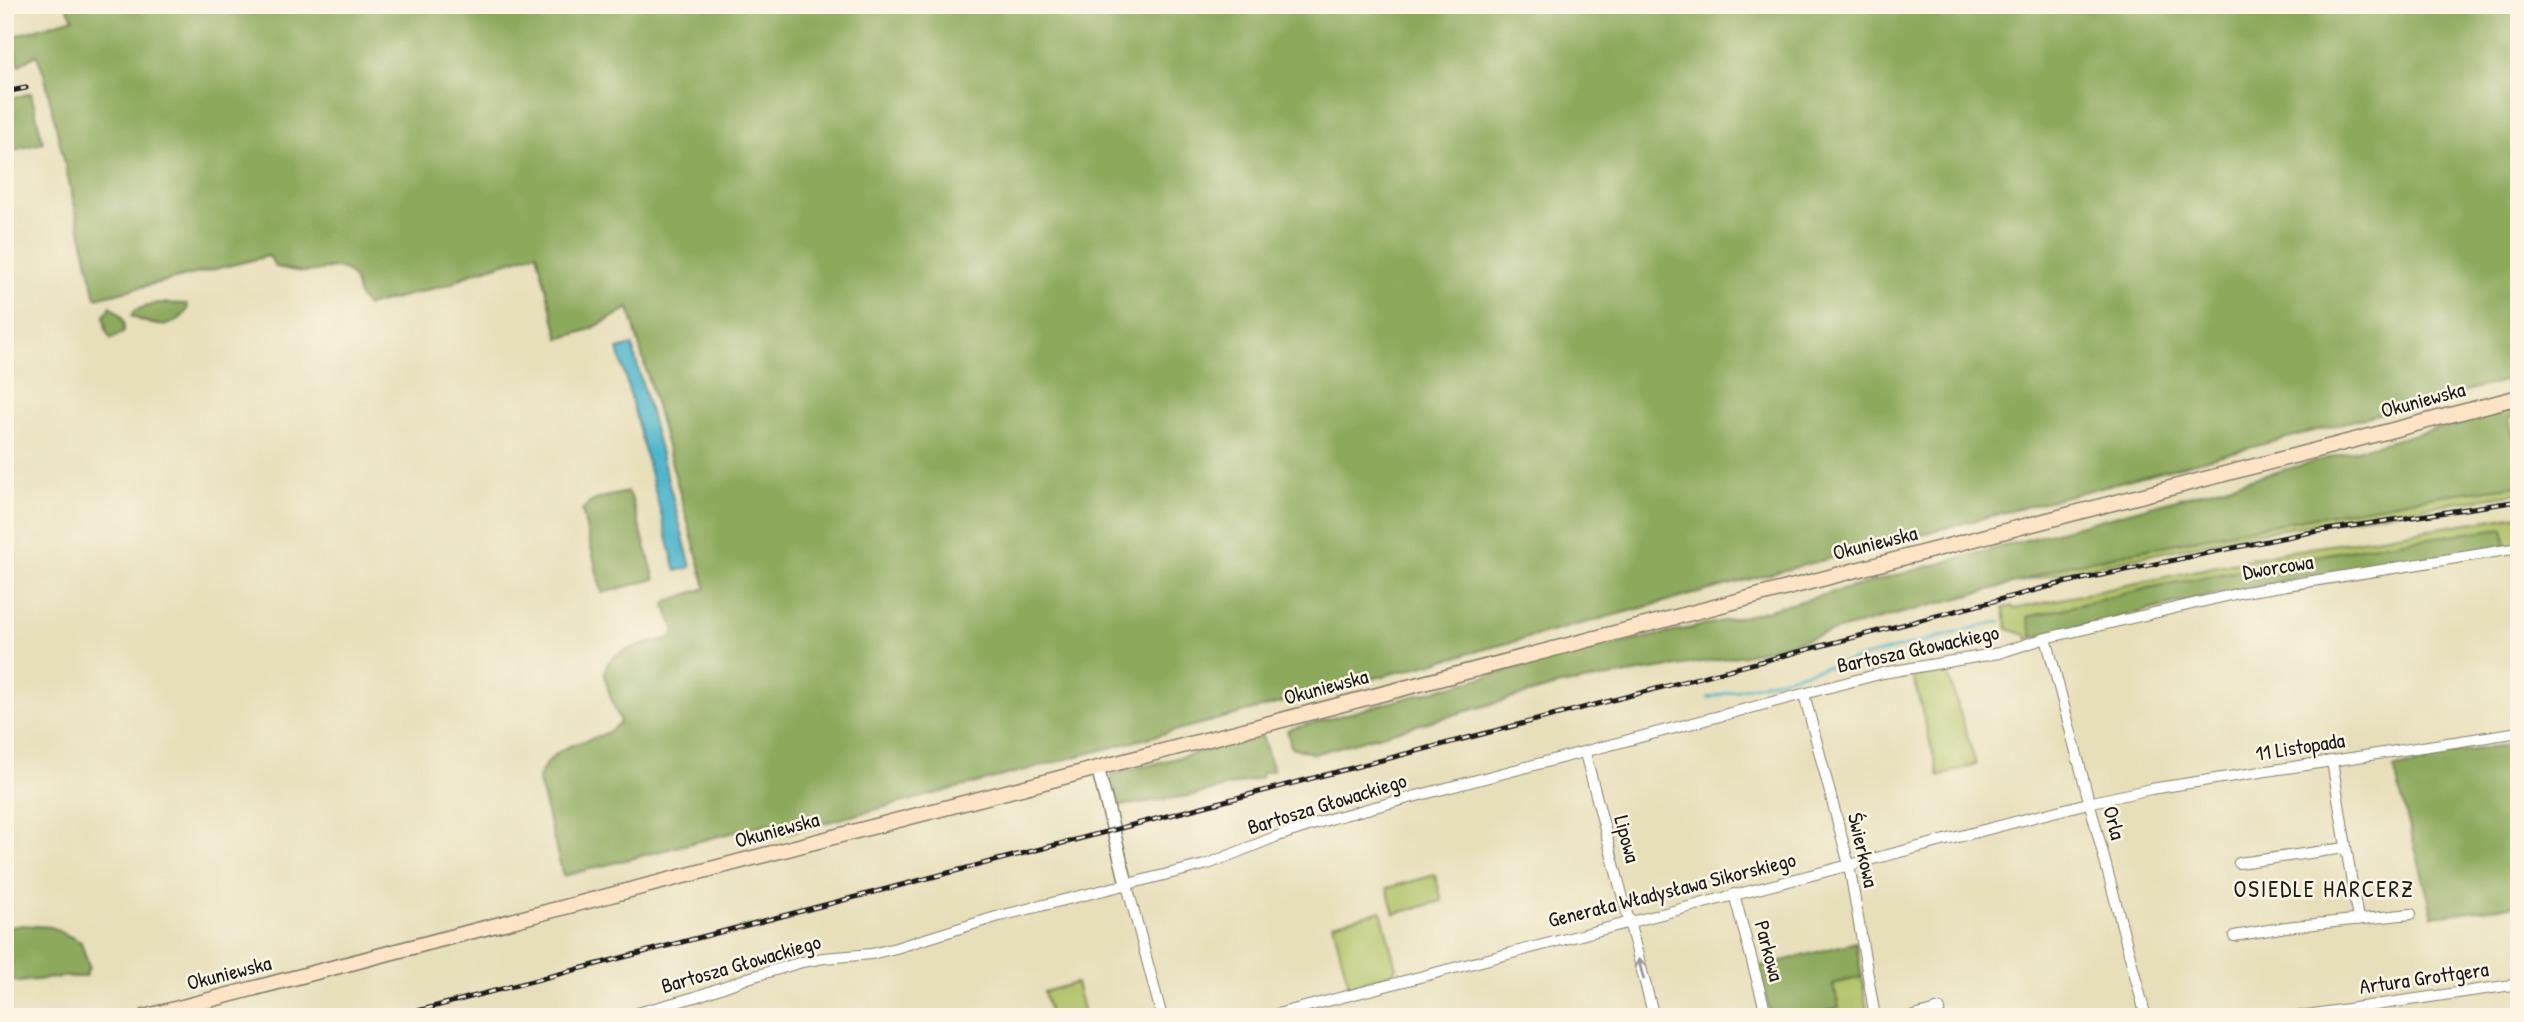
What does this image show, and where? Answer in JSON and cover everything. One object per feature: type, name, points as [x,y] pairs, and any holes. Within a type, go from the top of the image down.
[{"type":"main road","name":"Okuniewska","points":[[144,1017],[2519,397]]},
{"type":"street","points":[[2517,548],[2519,562]]},
{"type":"street","name":"Dworcowa","points":[[2046,638],[2244,592],[2517,548]]},
{"type":"street","name":"Bartosza Głowackiego","points":[[623,1017],[802,962],[871,954],[996,917],[1208,864],[1275,837],[1333,818],[1485,777],[1883,673],[1999,653],[2046,638]]},
{"type":"street","name":"Orla","points":[[2046,638],[2146,1017]]},
{"type":"street","name":"Świerkowa","points":[[1804,694],[1849,865],[1875,1017]]},
{"type":"street","name":"11 Listopada","points":[[2088,803],[2151,789],[2519,732]]},
{"type":"street","name":"Lipowa","points":[[1585,753],[1654,1017]]},
{"type":"street","points":[[2332,761],[2358,920]]},
{"type":"street","points":[[1098,769],[1162,1017]]},
{"type":"street","name":"Generała Władysława Sikorskiego","points":[[1266,1017],[1629,920],[2088,803]]},
{"type":"street","points":[[2239,863],[2345,848]]},
{"type":"street","name":"Parkowa","points":[[1734,894],[1767,1017]]},
{"type":"street","points":[[2234,936],[2286,927],[2412,914]]},
{"type":"street","name":"Artura Grottgera","points":[[2292,1017],[2519,984]]},
{"type":"street","points":[[668,1005],[671,1017]]},
{"type":"street","points":[[1911,1017],[1940,1009]]},
{"type":"green space","points":[[71,5],[2519,5],[2519,377],[775,836],[770,823],[563,876],[538,778],[557,753],[601,736],[620,722],[607,686],[607,665],[620,653],[631,648],[671,638],[675,631],[665,605],[667,601],[706,588],[629,308],[591,329],[559,339],[537,253],[472,273],[450,284],[367,306],[359,297],[354,281],[342,269],[304,272],[276,267],[269,256],[96,298],[44,74],[37,55],[19,65],[11,37],[73,18],[67,8]]},
{"type":"green space","points":[[31,93],[43,143],[5,152],[5,100]]},
{"type":"green space","points":[[157,303],[187,304],[188,309],[176,321],[162,325],[131,316],[135,310]]},
{"type":"green space","points":[[111,306],[120,315],[124,325],[123,333],[111,339],[106,331],[104,316]]},
{"type":"green space","points":[[2519,406],[2519,416],[2509,418],[2519,458],[2519,485],[2441,495],[2252,528],[2064,566],[2019,582],[1745,655],[1560,685],[1314,754],[1291,747],[1287,730],[1559,657],[1750,615]]},
{"type":"green space","points":[[2519,485],[2519,493],[2255,533],[2019,582],[2064,566],[2252,528],[2441,495]]},
{"type":"green space","points":[[627,492],[631,497],[655,579],[602,593],[582,511],[596,500]]},
{"type":"green space","points":[[2519,515],[2519,544],[2506,546],[2503,528],[2370,546],[2158,586],[2028,617],[2033,638],[2028,640],[2026,635],[2008,629],[2003,608],[2012,606],[2014,609],[2279,553]]},
{"type":"green space","points":[[2503,528],[2506,546],[2233,590],[2033,638],[2028,617],[2158,586],[2370,546]]},
{"type":"green space","points":[[1947,671],[1976,764],[1939,777],[1913,676]]},
{"type":"green space","points":[[1262,736],[1273,770],[1262,773],[1261,778],[1195,795],[1120,806],[1111,775]]},
{"type":"green space","points":[[2519,743],[2519,905],[2433,916],[2394,768],[2427,762],[2427,757]]},
{"type":"green space","points":[[1435,875],[1442,901],[1394,914],[1387,888]]},
{"type":"green space","points":[[1381,911],[1396,967],[1392,974],[1349,986],[1333,924]]},
{"type":"green space","points":[[23,925],[51,927],[81,942],[89,967],[85,977],[19,982],[5,979],[5,928]]},
{"type":"green space","points":[[1856,942],[1862,977],[1833,984],[1839,1007],[1807,1017],[1771,1017],[1758,967]]},
{"type":"green space","points":[[1862,977],[1868,1017],[1816,1017],[1815,1015],[1839,1007],[1833,984]]},
{"type":"green space","points":[[1076,983],[1085,1017],[1051,1017],[1044,992]]},
{"type":"water","points":[[632,345],[691,567],[676,571],[618,349]]},
{"type":"waterway","points":[[1708,698],[2001,621]]},
{"type":"railway","points":[[5,92],[26,88]]},
{"type":"railway","points":[[394,1017],[2063,583],[2306,533],[2519,501]]},
{"type":"district","name":"OSIEDLE HARCERZ","points":[[2324,889]]}]
